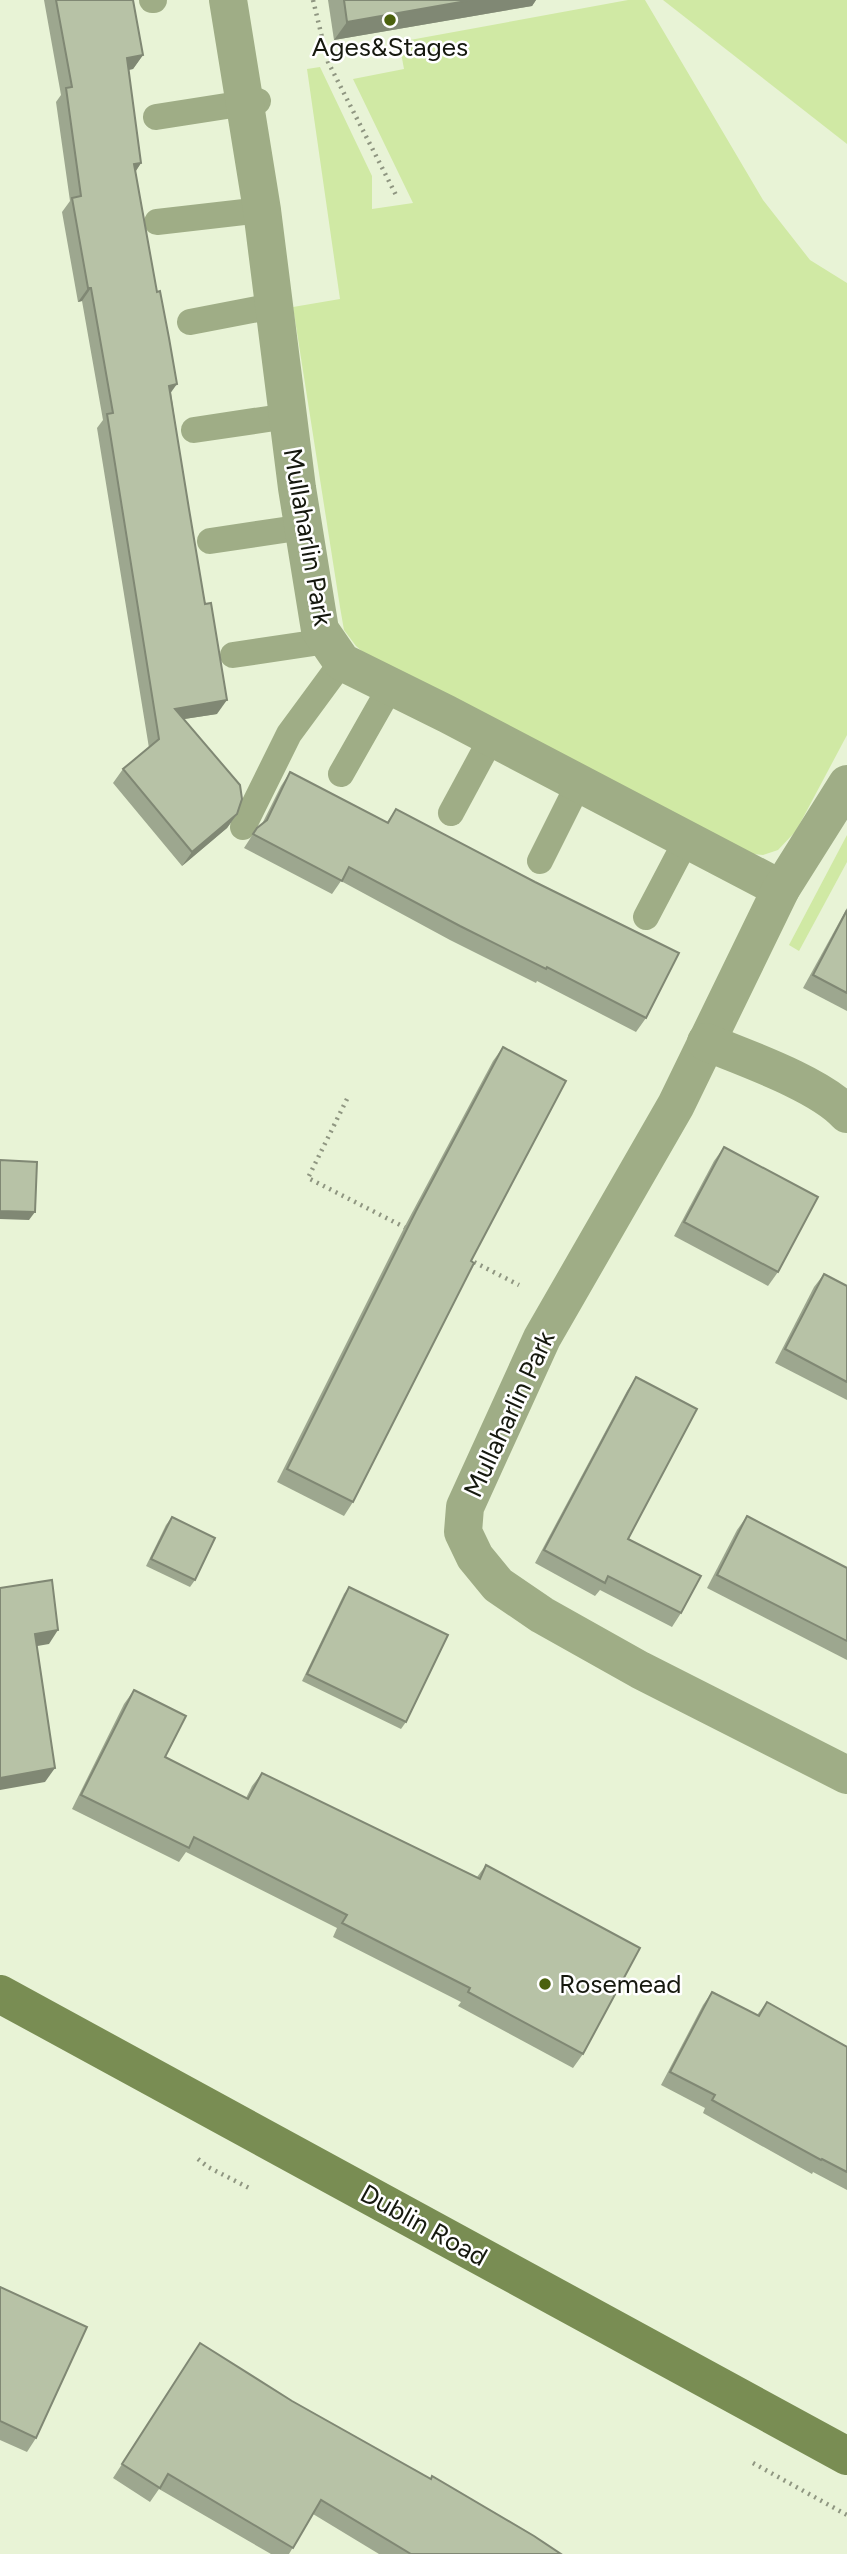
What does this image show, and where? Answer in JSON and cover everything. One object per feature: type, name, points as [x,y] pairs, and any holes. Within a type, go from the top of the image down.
[{"type":"main road","name":"Dublin Road","points":[[0,1993],[847,2456]]},
{"type":"street","name":"Mullaharlin Park","points":[[228,0],[252,102],[273,306],[320,630],[335,651],[391,686],[781,889]]},
{"type":"street","name":"Mullaharlin Park","points":[[847,785],[781,889],[676,1105],[542,1338],[465,1507],[463,1532],[475,1557],[498,1585],[542,1615],[640,1670],[847,1775]]},
{"type":"street","points":[[706,1042],[797,1080],[841,1107],[847,1114]]},
{"type":"lane","points":[[156,117],[252,102]]},
{"type":"lane","points":[[157,222],[262,210]]},
{"type":"lane","points":[[190,322],[273,306]]},
{"type":"lane","points":[[194,430],[288,416]]},
{"type":"lane","points":[[210,541],[304,527]]},
{"type":"lane","points":[[233,654],[335,651]]},
{"type":"lane","points":[[243,827],[289,734],[335,651]]},
{"type":"lane","points":[[341,774],[391,686]]},
{"type":"lane","points":[[451,813],[492,737]]},
{"type":"lane","points":[[540,860],[579,783]]},
{"type":"lane","points":[[646,917],[687,839]]},
{"type":"path","points":[[313,0],[328,62],[396,195]]},
{"type":"path","points":[[347,1099],[308,1178],[417,1233]]},
{"type":"path","points":[[465,1257],[561,1306]]},
{"type":"green space","points":[[628,0],[645,0],[763,200],[810,260],[847,283],[847,735],[796,831],[778,850],[763,855],[743,853],[382,669],[356,646],[344,630],[340,607],[293,307],[340,299],[307,69],[320,67],[372,176],[372,209],[413,203],[353,79],[404,69],[399,42]]},
{"type":"green space","points":[[663,0],[847,0],[847,144]]},
{"type":"green space","points":[[847,835],[847,862],[799,951],[789,945]]},
{"type":"building","points":[[56,0],[133,0],[143,55],[127,58],[141,163],[134,164],[177,384],[169,386],[205,604],[211,603],[227,700],[175,709],[240,785],[242,799],[237,814],[192,852],[123,769],[159,739],[107,414],[113,413],[72,198],[81,196],[66,88],[72,87]]},
{"type":"building","points":[[344,0],[472,0],[347,22]]},
{"type":"building","points":[[290,772],[388,823],[396,809],[679,953],[646,1018],[460,926],[349,867],[342,881],[253,834],[267,820]]},
{"type":"building","points":[[847,910],[847,993],[813,975]]},
{"type":"building","points":[[503,1047],[566,1081],[471,1261],[474,1263],[353,1502],[287,1469],[416,1211]]},
{"type":"building","points":[[724,1147],[818,1197],[778,1272],[684,1222]]},
{"type":"building","points":[[0,1160],[37,1162],[35,1212],[0,1211]]},
{"type":"building","points":[[824,1274],[847,1286],[847,1382],[785,1349]]},
{"type":"building","points":[[636,1377],[697,1409],[628,1539],[701,1576],[681,1613],[608,1576],[605,1583],[544,1550]]},
{"type":"building","points":[[747,1516],[847,1568],[847,1641],[717,1575]]},
{"type":"building","points":[[172,1517],[215,1538],[195,1580],[151,1559]]},
{"type":"building","points":[[52,1580],[58,1630],[35,1634],[55,1768],[0,1778],[0,1588]]},
{"type":"building","points":[[349,1587],[448,1635],[406,1722],[307,1674]]},
{"type":"building","points":[[134,1690],[186,1716],[165,1757],[248,1799],[262,1773],[480,1879],[486,1865],[640,1948],[583,2054],[468,1992],[470,1988],[342,1923],[347,1915],[194,1837],[189,1848],[81,1795]]},
{"type":"building","points":[[712,1992],[759,2016],[767,2002],[847,2047],[847,2172],[712,2100],[715,2095],[670,2072]]},
{"type":"building","points":[[0,2287],[87,2327],[36,2438],[0,2421]]},
{"type":"building","points":[[200,2343],[292,2401],[431,2479],[432,2476],[561,2554],[411,2554],[321,2500],[293,2548],[168,2474],[160,2488],[122,2464]]},
{"type":"place","name":"Ages&Stages","points":[[390,20]]},
{"type":"place","name":"Rosemead","points":[[545,1984]]}]
